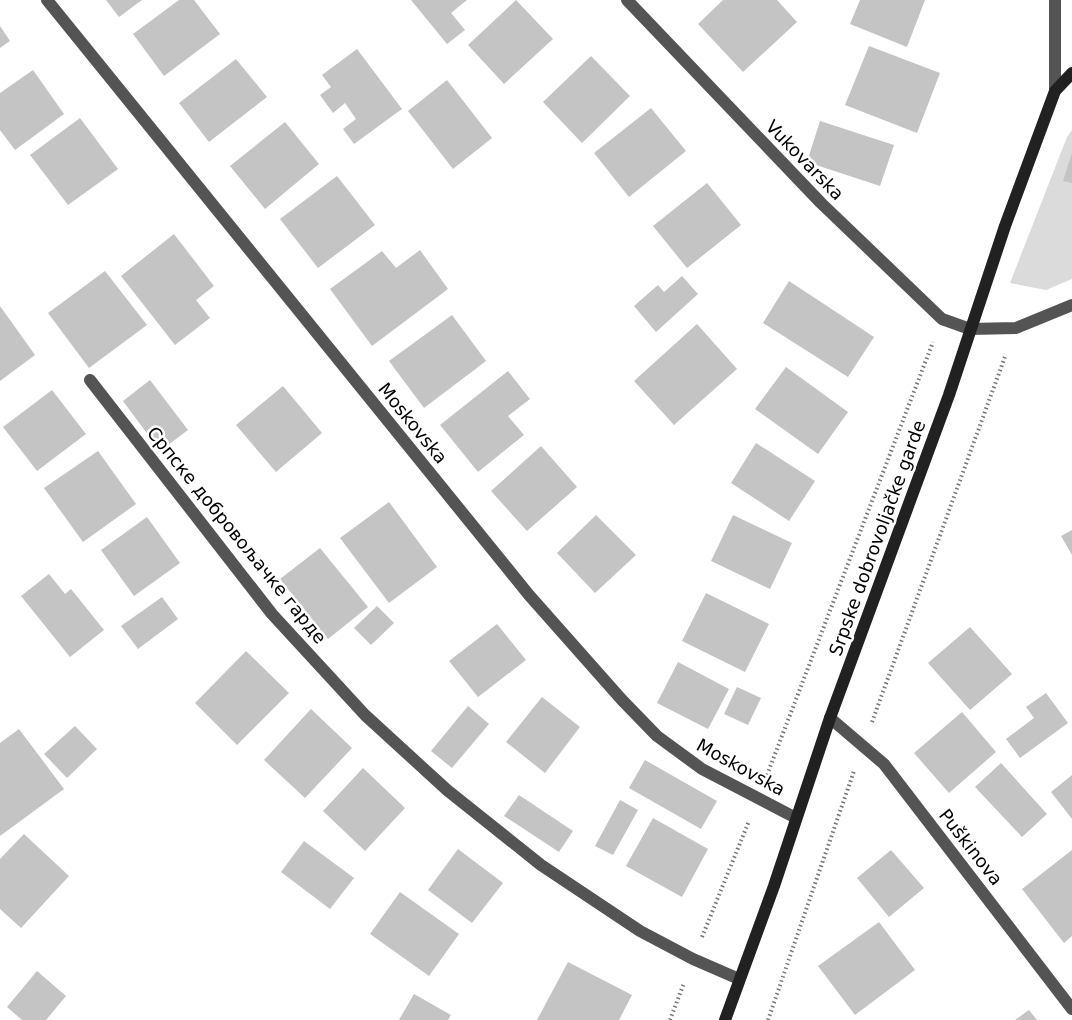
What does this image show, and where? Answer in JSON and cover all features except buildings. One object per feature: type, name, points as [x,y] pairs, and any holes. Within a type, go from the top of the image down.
[{"type":"main road","name":"Srpske dobrovoljačke garde","points":[[724,1020],[774,886],[830,718],[949,395],[1005,226],[1055,91],[1072,74]]},
{"type":"street","name":"Moskovska","points":[[46,0],[552,621],[657,735],[702,769],[796,818]]},
{"type":"street","name":"Vukovarska","points":[[627,0],[821,203],[942,319],[970,329]]},
{"type":"street","points":[[1055,0],[1055,91]]},
{"type":"street","points":[[970,329],[1016,328],[1072,305]]},
{"type":"street","name":"Српске добровољачке гарде","points":[[90,380],[272,614],[365,715],[447,790],[541,865],[640,931],[693,959],[739,979]]},
{"type":"street","name":"Puškinova","points":[[830,718],[884,764],[1072,1009]]},
{"type":"path","points":[[670,1020],[942,319]]},
{"type":"path","points":[[768,1020],[864,746],[1016,328]]},
{"type":"shaded area","points":[[1072,130],[1072,279],[1046,290],[1010,283],[1067,137]]}]
